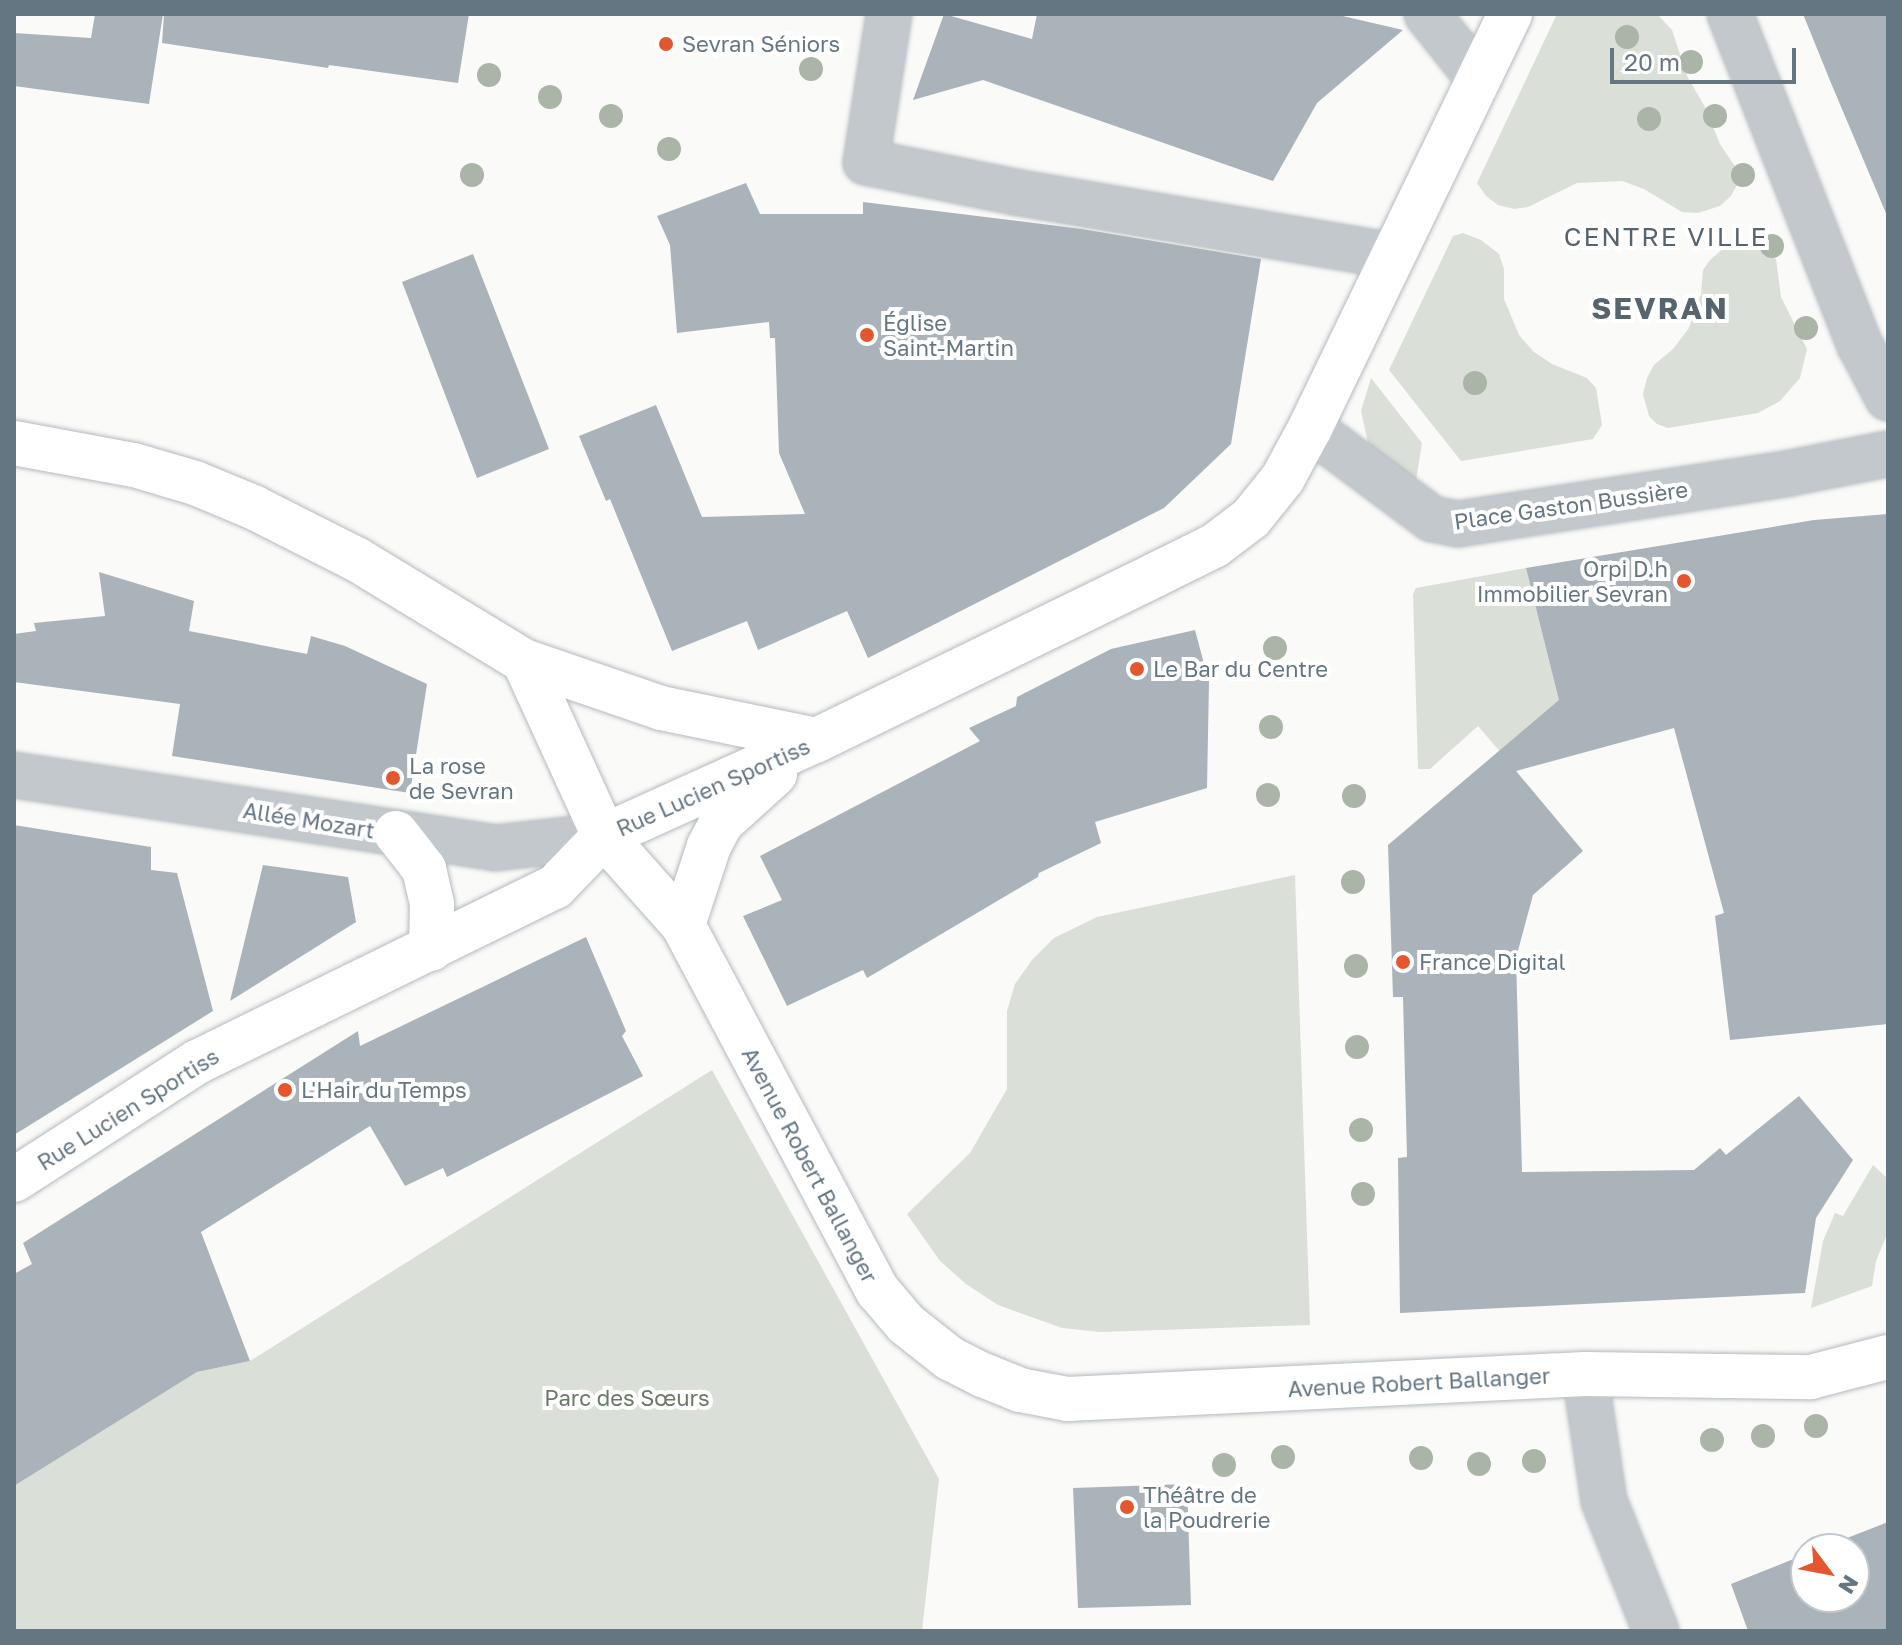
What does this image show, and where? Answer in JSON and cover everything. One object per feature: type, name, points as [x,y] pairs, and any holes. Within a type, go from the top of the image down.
[{"type":"main road","points":[[1310,428],[1510,14]]},
{"type":"main road","name":"Rue Lucien Sportiss","points":[[14,1180],[197,1062],[555,887],[604,836],[817,740],[1214,546],[1251,518],[1283,478],[1310,428]]},
{"type":"main road","points":[[14,443],[134,465],[195,483],[253,507],[344,552],[524,661],[661,708],[817,740]]},
{"type":"main road","name":"Avenue Robert Ballanger","points":[[524,661],[604,836],[683,925],[878,1291],[906,1324],[949,1358],[1020,1390],[1068,1399],[1585,1374],[1811,1377],[1888,1357]]},
{"type":"main road","points":[[683,925],[709,846],[721,823],[737,805],[817,740]]},
{"type":"main road","points":[[396,833],[424,869],[432,904],[431,949]]},
{"type":"street","points":[[889,14],[866,162],[1031,195],[1393,256]]},
{"type":"street","points":[[1427,14],[1479,79]]},
{"type":"street","points":[[1730,14],[1860,345],[1888,398]]},
{"type":"street","name":"Place Gaston Bussière","points":[[1310,428],[1432,519],[1450,524],[1790,473],[1888,454]]},
{"type":"street","name":"Allée Mozart","points":[[14,775],[495,848],[604,836]]},
{"type":"street","points":[[1585,1374],[1604,1501],[1656,1631]]},
{"type":"green space","points":[[1557,14],[1657,14],[1672,30],[1687,76],[1740,180],[1731,196],[1720,206],[1698,213],[1682,212],[1644,189],[1622,181],[1577,183],[1528,207],[1514,209],[1498,205],[1486,196],[1477,183]]},
{"type":"green space","points":[[1463,233],[1481,240],[1499,254],[1504,269],[1504,299],[1519,335],[1534,352],[1552,364],[1587,378],[1596,388],[1602,425],[1593,439],[1461,461],[1389,370],[1453,236]]},
{"type":"green space","points":[[1756,243],[1776,259],[1781,297],[1807,349],[1800,378],[1780,401],[1758,413],[1668,428],[1657,424],[1649,416],[1643,394],[1647,378],[1654,365],[1673,349],[1689,328],[1701,294],[1703,270],[1725,247]]},
{"type":"green space","points":[[1371,378],[1422,443],[1415,487],[1368,443],[1361,411]]},
{"type":"green space","points":[[1526,568],[1561,705],[1503,755],[1478,726],[1430,769],[1418,769],[1413,594],[1416,588]]},
{"type":"green space","points":[[1295,875],[1310,1325],[1100,1332],[1062,1328],[998,1305],[966,1284],[940,1261],[907,1214],[970,1153],[1007,1089],[1007,1011],[1015,984],[1032,960],[1054,938],[1097,917]]},
{"type":"green space","name":"Parc des Sœurs","points":[[712,1070],[939,1479],[922,1631],[14,1631],[14,1486],[197,1372],[250,1361]]},
{"type":"green space","points":[[1873,1165],[1888,1179],[1888,1232],[1876,1261],[1872,1286],[1811,1308],[1823,1241],[1835,1213],[1843,1216]]},
{"type":"building","points":[[95,14],[163,14],[149,104],[14,86],[14,33],[91,38]]},
{"type":"building","points":[[164,14],[469,14],[458,83],[329,65],[328,68],[162,43]]},
{"type":"building","points":[[944,14],[1032,39],[1037,14],[1334,14],[1403,30],[1317,103],[1273,181],[983,80],[913,100]]},
{"type":"building","points":[[1803,14],[1888,14],[1888,218],[1831,83]]},
{"type":"building","points":[[746,183],[760,214],[863,214],[863,202],[1082,229],[1261,259],[1231,444],[1164,508],[868,658],[847,611],[758,650],[747,621],[672,651],[610,499],[606,501],[579,436],[656,405],[702,517],[805,514],[779,453],[775,338],[770,338],[769,322],[677,333],[670,245],[657,216]]},
{"type":"building","points":[[473,254],[549,449],[477,478],[402,282]]},
{"type":"building","points":[[1888,514],[1888,1024],[1730,1040],[1715,916],[1724,913],[1674,728],[1516,771],[1583,851],[1533,895],[1516,958],[1522,1172],[1694,1170],[1720,1148],[1726,1155],[1799,1096],[1853,1160],[1816,1218],[1805,1293],[1400,1313],[1398,1158],[1407,1157],[1403,997],[1393,997],[1388,845],[1559,700],[1526,568],[1814,520]]},
{"type":"building","points":[[99,572],[194,601],[189,631],[307,654],[311,636],[345,646],[427,684],[410,793],[172,756],[180,704],[14,682],[14,634],[36,631],[34,623],[105,616]]},
{"type":"building","points":[[1195,630],[1209,682],[1207,788],[1095,822],[1101,843],[1039,873],[1038,877],[867,978],[863,970],[787,1006],[743,916],[782,900],[760,856],[980,741],[969,728],[1016,706],[1017,697],[1111,649]]},
{"type":"building","points":[[14,825],[151,847],[151,870],[177,873],[213,1011],[14,1135]]},
{"type":"building","points":[[263,865],[348,877],[356,922],[230,1001]]},
{"type":"building","points":[[586,937],[626,1031],[622,1036],[643,1076],[447,1177],[443,1168],[405,1186],[370,1126],[201,1232],[250,1361],[197,1372],[14,1486],[14,1274],[32,1264],[23,1243],[358,1031],[360,1046]]},
{"type":"building","points":[[1187,1484],[1191,1605],[1078,1608],[1073,1488]]},
{"type":"building","points":[[1888,1522],[1888,1631],[1748,1631],[1731,1584],[1790,1560],[1790,1613],[1870,1613],[1870,1533],[1860,1533]]},
{"type":"place","name":"Sevran Séniors","points":[[666,44]]},
{"type":"place","name":"Église Saint-Martin","points":[[867,335]]},
{"type":"place","name":"Orpi D.h Immobilier Sevran","points":[[1684,581]]},
{"type":"place","name":"Le Bar du Centre","points":[[1137,669]]},
{"type":"place","name":"La rose de Sevran","points":[[393,778]]},
{"type":"place","name":"France Digital","points":[[1403,962]]},
{"type":"place","name":"L'Hair du Temps","points":[[285,1090]]},
{"type":"place","name":"Théâtre de la Poudrerie","points":[[1127,1507]]},
{"type":"district","name":"CENTRE VILLE","points":[[1666,237]]},
{"type":"district","name":"SEVRAN","points":[[1660,308]]}]
